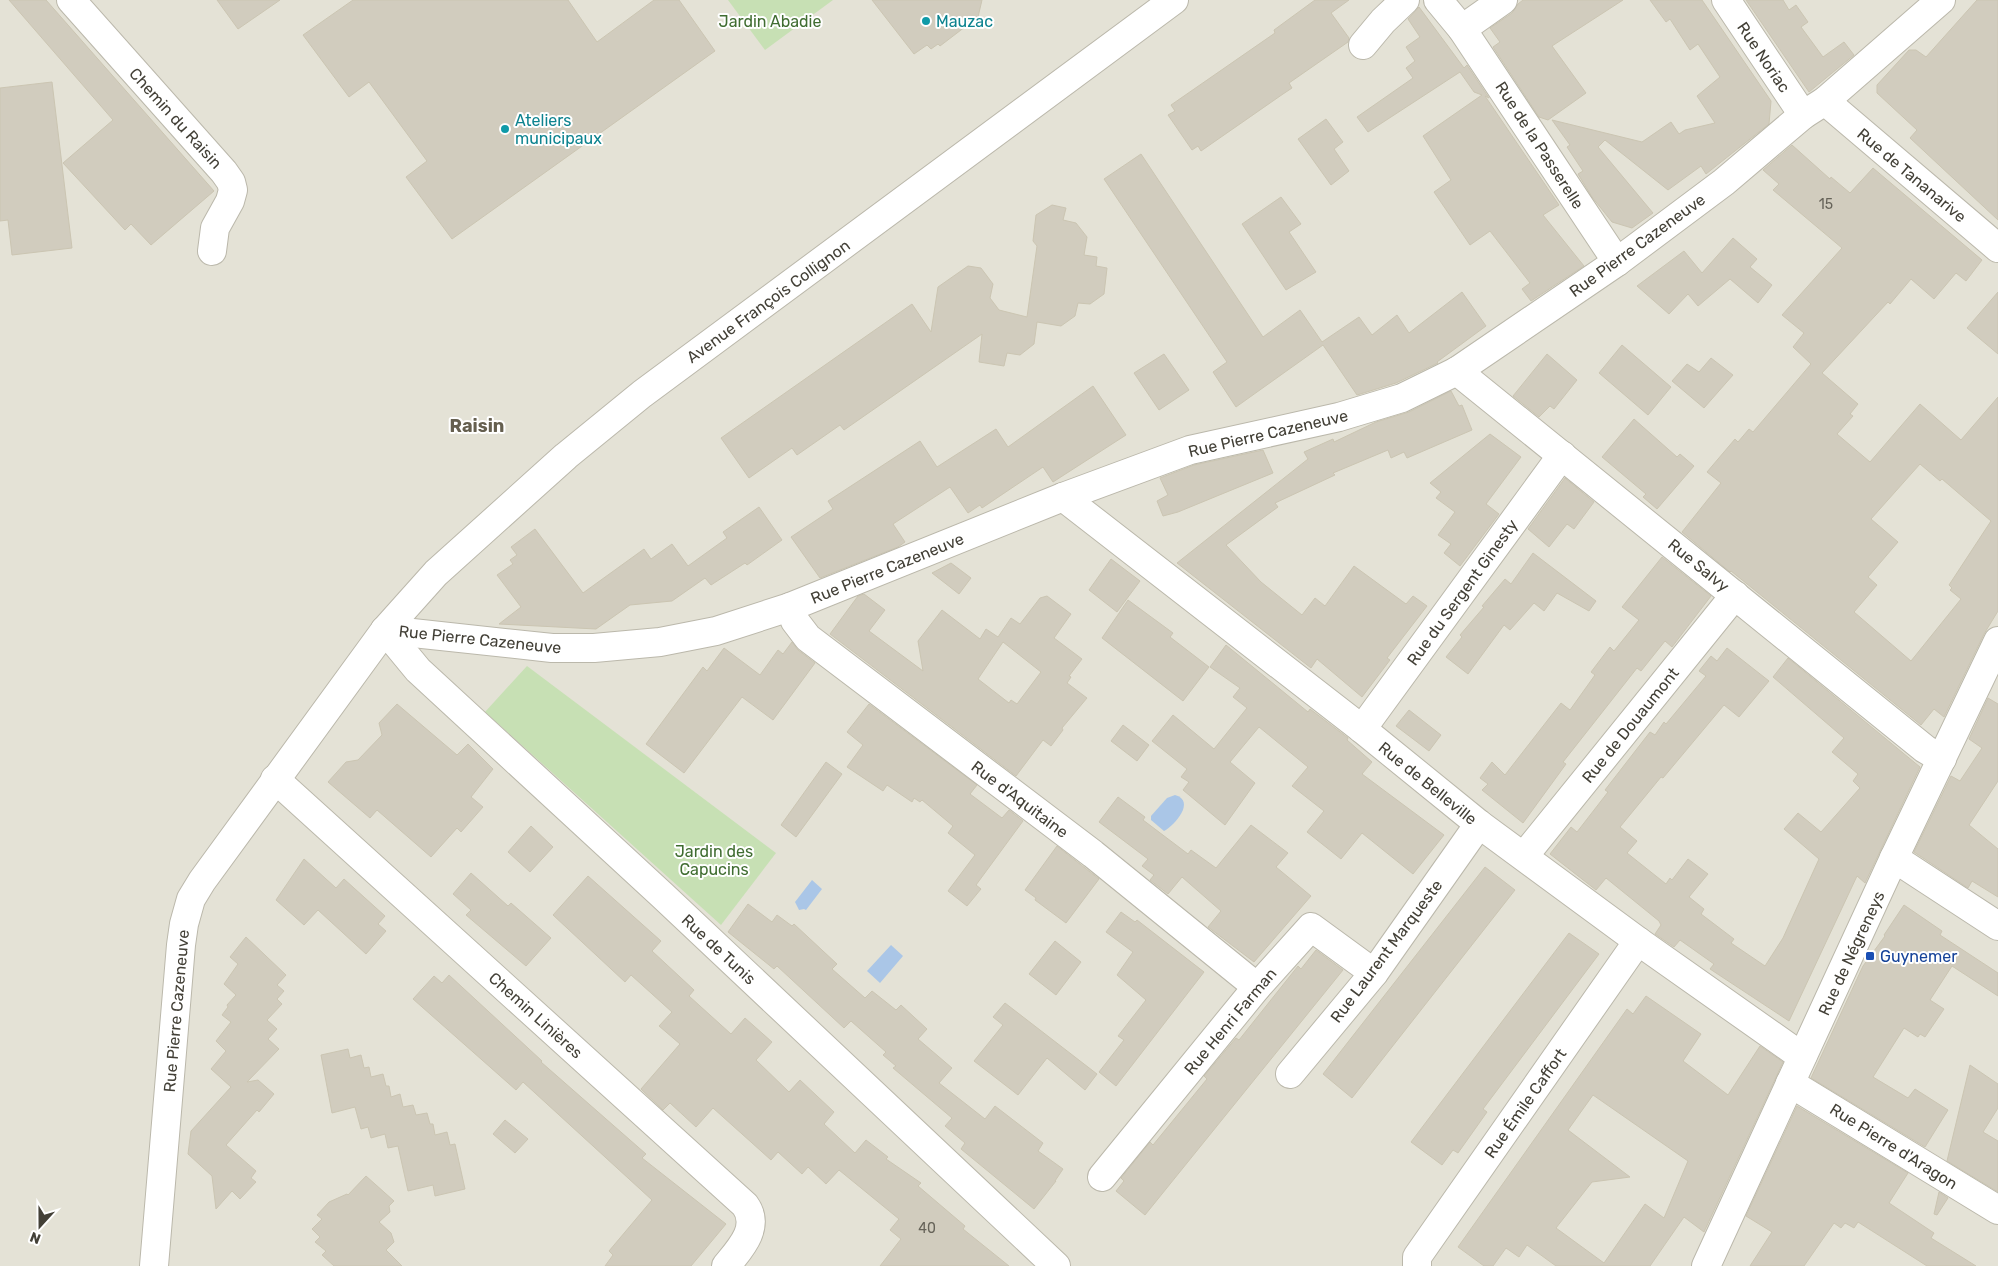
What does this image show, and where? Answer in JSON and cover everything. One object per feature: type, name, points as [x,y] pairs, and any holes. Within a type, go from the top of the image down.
[{"type":"street","name":"Chemin du Raisin","points":[[71,0],[231,182],[233,190],[230,201],[215,228],[212,250]]},
{"type":"street","name":"Avenue François Collignon","points":[[385,630],[436,573],[566,456],[634,400],[1174,0]]},
{"type":"street","points":[[1363,45],[1383,21],[1405,0]]},
{"type":"street","name":"Rue de la Passerelle","points":[[1438,0],[1462,29],[1617,262]]},
{"type":"street","points":[[1462,29],[1503,0]]},
{"type":"street","name":"Rue Noriac","points":[[1726,0],[1814,108]]},
{"type":"street","name":"Rue Pierre Cazeneuve","points":[[154,1266],[184,924],[191,899],[275,779],[385,630],[552,648],[594,648],[660,642],[716,631],[790,607],[1063,497],[1190,450],[1339,417],[1402,398],[1457,371],[1617,262],[1724,182],[1941,0]]},
{"type":"street","name":"Rue de Tananarive","points":[[1814,108],[1998,248]]},
{"type":"street","name":"Rue Salvy","points":[[1457,371],[1925,749],[1942,759]]},
{"type":"street","name":"Rue du Sergent Ginesty","points":[[1362,729],[1562,455]]},
{"type":"street","name":"Rue de Belleville","points":[[1063,497],[1362,729],[1479,824],[1638,941],[1794,1051],[1803,1055]]},
{"type":"street","name":"Rue de Douaumont","points":[[1524,856],[1735,594]]},
{"type":"street","name":"Rue d'Aquitaine","points":[[790,607],[795,621],[808,638],[1093,854],[1256,987]]},
{"type":"street","name":"Rue de Tunis","points":[[385,630],[418,670],[654,888],[1056,1266]]},
{"type":"street","name":"Rue de Négreneys","points":[[1707,1266],[1894,858],[1995,653]]},
{"type":"street","name":"Chemin Linières","points":[[275,779],[745,1205],[751,1213],[748,1236],[726,1266]]},
{"type":"street","name":"Rue Laurent Marqueste","points":[[1290,1074],[1374,973],[1479,824]]},
{"type":"street","points":[[1894,858],[1998,926]]},
{"type":"street","name":"Rue Henri Farman","points":[[1102,1177],[1256,987],[1311,927],[1374,973]]},
{"type":"street","name":"Rue Émile Caffort","points":[[1416,1266],[1417,1257],[1638,941]]},
{"type":"street","name":"Rue Pierre d'Aragon","points":[[1790,1083],[1998,1210]]},
{"type":"shaded area","points":[[0,0],[1998,0],[1998,1266],[0,1266]]},
{"type":"green space","name":"Jardin Abadie","points":[[728,0],[833,0],[765,50]]},
{"type":"green space","name":"Jardin des Capucins","points":[[527,666],[776,853],[721,925],[485,712]]},
{"type":"water","points":[[1175,795],[1184,802],[1184,807],[1178,819],[1164,831],[1151,820],[1151,816],[1167,798]]},
{"type":"water","points":[[812,880],[822,889],[806,910],[799,910],[795,902]]},
{"type":"water","points":[[891,945],[903,956],[880,983],[867,971]]},
{"type":"building","points":[[9,0],[46,0],[214,191],[151,245],[131,224],[125,230],[63,163],[113,120]]},
{"type":"building","points":[[217,0],[280,0],[238,29]]},
{"type":"building","name":"Ateliers municipaux","points":[[353,0],[568,0],[597,42],[654,0],[679,0],[715,51],[452,239],[406,177],[427,161],[369,82],[349,97],[303,35]]},
{"type":"building","name":"Mauzac","points":[[872,0],[982,0],[978,17],[940,46],[938,44],[931,49],[927,45],[914,54]]},
{"type":"building","points":[[1315,0],[1349,0],[1331,13],[1349,38],[1348,42],[1289,83],[1292,88],[1201,151],[1198,146],[1192,150],[1168,115],[1175,111],[1171,105],[1275,33],[1274,30]]},
{"type":"building","points":[[1523,0],[1623,0],[1552,46],[1586,93],[1548,120],[1539,117],[1493,47],[1500,42],[1490,28],[1512,13]]},
{"type":"building","points":[[1650,0],[1702,0],[1771,101],[1769,124],[1706,174],[1701,166],[1668,190],[1605,140],[1598,147],[1653,213],[1632,228],[1612,222],[1592,197],[1578,174],[1583,171],[1567,147],[1570,145],[1552,120],[1642,142],[1671,122],[1679,134],[1685,130],[1715,123],[1697,96],[1720,77],[1698,44],[1690,50],[1670,19],[1666,22]]},
{"type":"building","points":[[1746,0],[1783,0],[1789,10],[1796,5],[1808,22],[1801,27],[1823,57],[1844,42],[1854,55],[1809,92]]},
{"type":"building","points":[[1977,0],[1998,0],[1998,220],[1910,138],[1917,130],[1877,93],[1877,85],[1909,50],[1916,50],[1926,57]]},
{"type":"building","points":[[1419,7],[1464,68],[1467,65],[1489,98],[1485,96],[1559,205],[1543,215],[1584,266],[1531,301],[1522,289],[1530,283],[1490,231],[1470,245],[1434,192],[1451,180],[1423,136],[1482,95],[1474,92],[1460,72],[1368,132],[1357,117],[1413,78],[1406,68],[1415,61],[1406,47],[1420,37],[1408,19]]},
{"type":"building","points":[[52,82],[72,248],[12,255],[8,220],[0,221],[0,88]]},
{"type":"building","points":[[1326,119],[1343,142],[1334,149],[1349,171],[1331,185],[1298,139]]},
{"type":"building","points":[[1792,145],[1830,179],[1831,177],[1850,193],[1873,168],[1982,260],[1966,281],[1956,273],[1934,299],[1911,279],[1890,304],[1888,302],[1822,373],[1858,404],[1850,414],[1853,416],[1837,434],[1870,462],[1920,404],[1961,440],[1998,397],[1998,611],[1984,634],[1944,717],[1934,709],[1921,725],[1682,532],[1721,483],[1707,472],[1735,439],[1738,442],[1749,429],[1753,432],[1811,364],[1793,347],[1804,333],[1782,315],[1842,248],[1773,190],[1779,184],[1763,170]],"holes":[[[1920,464],[1940,481],[1942,479],[1991,521],[1949,585],[1952,588],[1950,590],[1961,599],[1911,661],[1854,612],[1877,585],[1868,577],[1898,542],[1871,519]]]},
{"type":"building","points":[[1141,154],[1263,337],[1300,310],[1322,342],[1359,317],[1372,335],[1397,315],[1409,333],[1462,292],[1486,326],[1438,363],[1396,383],[1357,395],[1323,345],[1236,407],[1213,372],[1227,362],[1104,179]]},
{"type":"building","points":[[1281,197],[1301,224],[1289,232],[1316,272],[1286,290],[1242,224]]},
{"type":"building","points":[[1052,205],[1066,208],[1063,220],[1076,223],[1087,237],[1084,255],[1097,257],[1096,266],[1107,268],[1104,294],[1090,304],[1078,303],[1075,316],[1061,326],[1037,322],[1034,344],[1020,355],[1007,353],[1004,366],[979,362],[982,334],[844,430],[840,425],[797,455],[792,448],[749,478],[721,438],[912,304],[931,332],[938,287],[968,266],[981,268],[993,284],[990,298],[999,310],[1027,317],[1037,246],[1033,241],[1036,215]]},
{"type":"building","points":[[1733,238],[1757,259],[1750,267],[1772,285],[1758,303],[1730,279],[1698,306],[1688,294],[1669,314],[1637,286],[1684,251],[1702,273]]},
{"type":"building","points":[[1998,292],[1998,354],[1967,328]]},
{"type":"building","points":[[1622,345],[1671,387],[1648,415],[1599,373]]},
{"type":"building","points":[[1164,354],[1189,390],[1159,410],[1134,373]]},
{"type":"building","points":[[1547,354],[1577,380],[1554,409],[1550,406],[1539,417],[1513,396]]},
{"type":"building","points":[[1711,358],[1733,375],[1704,408],[1672,381],[1687,364],[1699,372]]},
{"type":"building","points":[[1093,386],[1126,435],[1053,482],[1043,467],[982,508],[980,505],[968,513],[950,487],[893,524],[905,542],[898,547],[820,578],[791,537],[833,509],[828,501],[920,441],[937,467],[996,429],[1008,447]]},
{"type":"building","points":[[1451,391],[1459,406],[1462,405],[1472,430],[1407,458],[1404,452],[1391,458],[1388,450],[1333,473],[1335,475],[1275,503],[1278,507],[1226,545],[1261,582],[1302,615],[1315,598],[1325,606],[1354,566],[1406,604],[1413,596],[1427,606],[1387,658],[1390,660],[1362,697],[1317,659],[1311,668],[1177,563],[1308,459],[1304,452],[1333,439],[1334,442],[1376,422],[1409,412]]},
{"type":"building","points":[[1634,419],[1677,457],[1680,454],[1694,466],[1657,509],[1643,497],[1646,494],[1602,457]]},
{"type":"building","points":[[1490,434],[1521,457],[1486,504],[1499,514],[1460,566],[1444,553],[1451,544],[1438,535],[1455,512],[1436,498],[1441,492],[1430,483]]},
{"type":"building","points":[[1263,450],[1273,473],[1178,512],[1163,516],[1157,501],[1168,495],[1160,478],[1194,465]]},
{"type":"building","points":[[1565,478],[1594,502],[1574,529],[1567,524],[1549,547],[1528,529]]},
{"type":"building","points":[[759,507],[782,540],[747,565],[745,563],[711,585],[705,578],[672,601],[630,605],[596,629],[499,624],[521,607],[497,575],[513,564],[510,560],[517,555],[511,547],[535,529],[583,593],[644,549],[651,559],[672,544],[688,566],[727,538],[723,532]]},
{"type":"building","points":[[1533,553],[1596,601],[1589,611],[1557,593],[1544,611],[1534,603],[1510,630],[1504,625],[1468,674],[1446,657],[1462,637],[1460,635],[1484,607],[1482,606],[1505,579],[1511,584]]},
{"type":"building","points":[[1662,557],[1711,596],[1672,647],[1665,641],[1641,671],[1637,668],[1563,762],[1566,764],[1523,823],[1482,790],[1488,784],[1480,778],[1492,762],[1505,775],[1561,703],[1570,710],[1595,675],[1591,672],[1610,647],[1614,651],[1639,620],[1622,607]]},
{"type":"building","points":[[1111,559],[1140,581],[1117,612],[1089,590]]},
{"type":"building","points":[[951,563],[971,578],[959,594],[932,573]]},
{"type":"building","points":[[864,594],[885,610],[869,631],[923,671],[918,641],[942,610],[980,639],[986,629],[998,637],[1011,618],[1020,624],[1040,598],[1047,596],[1071,614],[1054,638],[1082,659],[1069,676],[1071,677],[1067,683],[1087,698],[1062,728],[1063,730],[1051,746],[1043,740],[1016,776],[830,634],[858,596]],"holes":[[[1003,642],[1041,672],[1017,704],[1011,700],[1009,703],[978,679]]]},
{"type":"building","points":[[1128,600],[1173,633],[1170,637],[1209,667],[1183,701],[1102,638]]},
{"type":"building","points":[[792,642],[798,650],[815,663],[773,720],[742,697],[684,773],[646,744],[703,667],[707,671],[724,648],[760,675],[778,650],[783,654]]},
{"type":"building","points":[[1226,645],[1308,712],[1310,709],[1348,738],[1347,740],[1372,762],[1362,774],[1444,835],[1413,874],[1362,833],[1341,859],[1307,832],[1324,811],[1292,786],[1308,767],[1259,727],[1230,762],[1255,783],[1225,825],[1183,790],[1189,782],[1181,777],[1187,769],[1152,741],[1173,715],[1214,749],[1247,708],[1233,697],[1240,688],[1210,667]]},
{"type":"building","points":[[1727,648],[1769,681],[1739,717],[1724,705],[1620,827],[1637,841],[1627,853],[1666,884],[1670,878],[1672,880],[1688,859],[1708,874],[1689,897],[1704,909],[1701,914],[1734,939],[1731,943],[1765,966],[1783,938],[1819,859],[1784,829],[1798,813],[1821,832],[1860,788],[1853,781],[1858,774],[1832,752],[1844,738],[1773,677],[1788,658],[1920,767],[1865,883],[1857,876],[1789,1021],[1710,969],[1714,964],[1680,940],[1674,947],[1655,934],[1661,925],[1659,921],[1606,878],[1596,890],[1550,854],[1571,827],[1577,832],[1608,792],[1605,790],[1650,732],[1655,735],[1664,722],[1666,724],[1706,676],[1699,671],[1711,656],[1717,661]]},
{"type":"building","points":[[1988,698],[1998,704],[1998,781],[1969,825],[1998,849],[1998,897],[1972,881],[1968,888],[1914,852],[1951,776],[1960,781],[1982,748],[1969,739]]},
{"type":"building","points":[[397,704],[457,755],[468,744],[493,769],[471,797],[483,807],[461,832],[457,828],[431,857],[377,810],[370,818],[328,782],[346,762],[358,760],[382,735],[379,723]]},
{"type":"building","points":[[869,704],[977,785],[970,794],[1002,818],[1009,810],[1023,821],[976,885],[981,889],[967,906],[948,891],[975,855],[948,833],[953,826],[922,800],[920,802],[914,798],[912,802],[887,785],[883,791],[847,767],[863,745],[847,732]]},
{"type":"building","points":[[1409,710],[1441,735],[1429,751],[1396,726]]},
{"type":"building","points":[[1123,725],[1149,745],[1137,761],[1111,741]]},
{"type":"building","points":[[826,762],[842,774],[796,837],[781,825]]},
{"type":"building","points":[[1118,797],[1145,817],[1143,820],[1188,854],[1191,850],[1216,868],[1251,825],[1288,853],[1276,867],[1311,896],[1254,962],[1208,927],[1221,911],[1182,877],[1168,894],[1150,880],[1154,875],[1142,866],[1148,859],[1099,822]]},
{"type":"building","points":[[531,826],[553,847],[530,872],[508,852]]},
{"type":"building","points":[[1057,846],[1099,879],[1066,923],[1035,900],[1036,898],[1025,890]]},
{"type":"building","points":[[304,859],[336,888],[344,879],[385,916],[378,924],[386,931],[366,954],[318,910],[304,925],[276,900]]},
{"type":"building","points":[[1485,867],[1515,890],[1352,1098],[1323,1074]]},
{"type":"building","points":[[471,873],[508,906],[511,903],[551,938],[526,966],[466,915],[471,910],[453,894]]},
{"type":"building","points":[[588,876],[661,941],[652,951],[694,990],[689,996],[731,1034],[745,1018],[772,1042],[756,1060],[789,1092],[800,1080],[834,1112],[824,1124],[855,1153],[866,1140],[888,1157],[886,1159],[921,1183],[918,1186],[965,1226],[963,1229],[1009,1266],[880,1266],[901,1239],[890,1230],[899,1219],[839,1170],[826,1184],[808,1167],[802,1174],[778,1152],[771,1160],[713,1108],[696,1127],[670,1103],[663,1110],[641,1089],[680,1044],[659,1026],[672,1012],[631,975],[625,982],[553,915]]},
{"type":"building","points":[[748,904],[772,922],[777,915],[792,926],[794,924],[837,964],[832,969],[865,998],[872,991],[896,1010],[901,1005],[927,1029],[918,1039],[952,1068],[939,1083],[985,1119],[995,1106],[1043,1143],[1038,1151],[1063,1169],[1034,1209],[961,1149],[965,1143],[945,1126],[952,1118],[893,1068],[896,1066],[883,1055],[886,1052],[851,1021],[844,1028],[777,966],[774,969],[728,932]]},
{"type":"building","points":[[1904,905],[1942,931],[1940,935],[1998,973],[1998,996],[1952,966],[1930,1000],[1944,1009],[1925,1037],[1920,1034],[1918,1037],[1904,1028],[1873,1077],[1908,1098],[1915,1089],[1948,1110],[1925,1147],[1811,1078],[1863,966],[1885,936]]},
{"type":"building","points":[[1121,912],[1135,922],[1137,920],[1204,972],[1116,1086],[1099,1072],[1124,1040],[1118,1036],[1146,1000],[1117,975],[1133,952],[1106,932]]},
{"type":"building","points":[[1569,933],[1599,954],[1483,1109],[1487,1112],[1458,1153],[1453,1150],[1442,1165],[1411,1142]]},
{"type":"building","points":[[246,937],[286,975],[277,985],[284,991],[277,999],[282,1004],[267,1020],[277,1029],[268,1039],[279,1049],[247,1082],[258,1080],[274,1094],[226,1145],[256,1171],[251,1178],[256,1182],[240,1199],[232,1191],[216,1209],[212,1176],[188,1154],[191,1131],[231,1087],[211,1069],[226,1051],[216,1041],[231,1022],[222,1015],[228,1007],[227,1005],[236,995],[224,984],[238,964],[230,957]]},
{"type":"building","points":[[1055,941],[1081,962],[1056,995],[1029,974]]},
{"type":"building","points":[[1316,950],[1343,970],[1145,1215],[1116,1191],[1124,1181],[1121,1178],[1150,1142],[1153,1145],[1207,1079],[1204,1076],[1236,1038],[1239,1040],[1298,966],[1301,969]]},
{"type":"building","points":[[449,975],[541,1062],[646,1154],[642,1158],[726,1224],[691,1266],[605,1266],[613,1255],[609,1251],[652,1200],[523,1082],[516,1090],[413,999],[434,976],[442,983]]},
{"type":"building","points":[[1646,996],[1701,1034],[1683,1061],[1728,1095],[1760,1046],[1783,1062],[1704,1232],[1684,1217],[1650,1266],[1556,1266],[1527,1245],[1519,1257],[1506,1248],[1493,1266],[1484,1266],[1458,1247],[1627,1009],[1633,1014]],"holes":[[[1593,1095],[1688,1161],[1664,1218],[1645,1204],[1604,1263],[1556,1228],[1592,1182],[1630,1177],[1568,1130]]]},
{"type":"building","points":[[1005,1003],[1097,1074],[1085,1090],[1047,1058],[1018,1095],[974,1061],[1003,1025],[993,1017]]},
{"type":"building","points":[[348,1049],[350,1058],[361,1055],[364,1068],[369,1067],[371,1077],[383,1074],[386,1086],[389,1086],[391,1097],[400,1094],[403,1107],[413,1105],[416,1115],[427,1113],[430,1124],[433,1124],[435,1135],[447,1132],[450,1145],[455,1144],[465,1189],[435,1196],[433,1185],[408,1191],[398,1146],[388,1148],[385,1134],[371,1138],[368,1127],[361,1129],[355,1107],[332,1113],[321,1055]]},
{"type":"building","points":[[1970,1065],[1998,1084],[1998,1108],[1983,1132],[1998,1141],[1998,1192],[1947,1161]]},
{"type":"building","points":[[1797,1106],[1908,1173],[1889,1203],[1934,1233],[1931,1238],[1976,1266],[1927,1266],[1858,1222],[1854,1228],[1845,1223],[1841,1228],[1834,1223],[1804,1266],[1750,1266],[1772,1232],[1746,1216]]},
{"type":"building","points":[[505,1120],[528,1139],[515,1153],[493,1134]]},
{"type":"building","points":[[366,1176],[394,1201],[389,1206],[390,1212],[379,1222],[391,1233],[394,1242],[386,1250],[402,1266],[334,1266],[322,1255],[326,1251],[315,1242],[320,1237],[312,1229],[322,1219],[317,1215],[329,1202],[348,1195]]},
{"type":"building","points":[[1939,1192],[1948,1198],[1937,1215],[1934,1214]]},
{"type":"place","name":"Mauzac","points":[[926,21]]},
{"type":"place","name":"Ateliers municipaux","points":[[505,129]]},
{"type":"place","name":"Guynemer","points":[[1870,956]]},
{"type":"district","name":"Raisin","points":[[477,426]]}]
